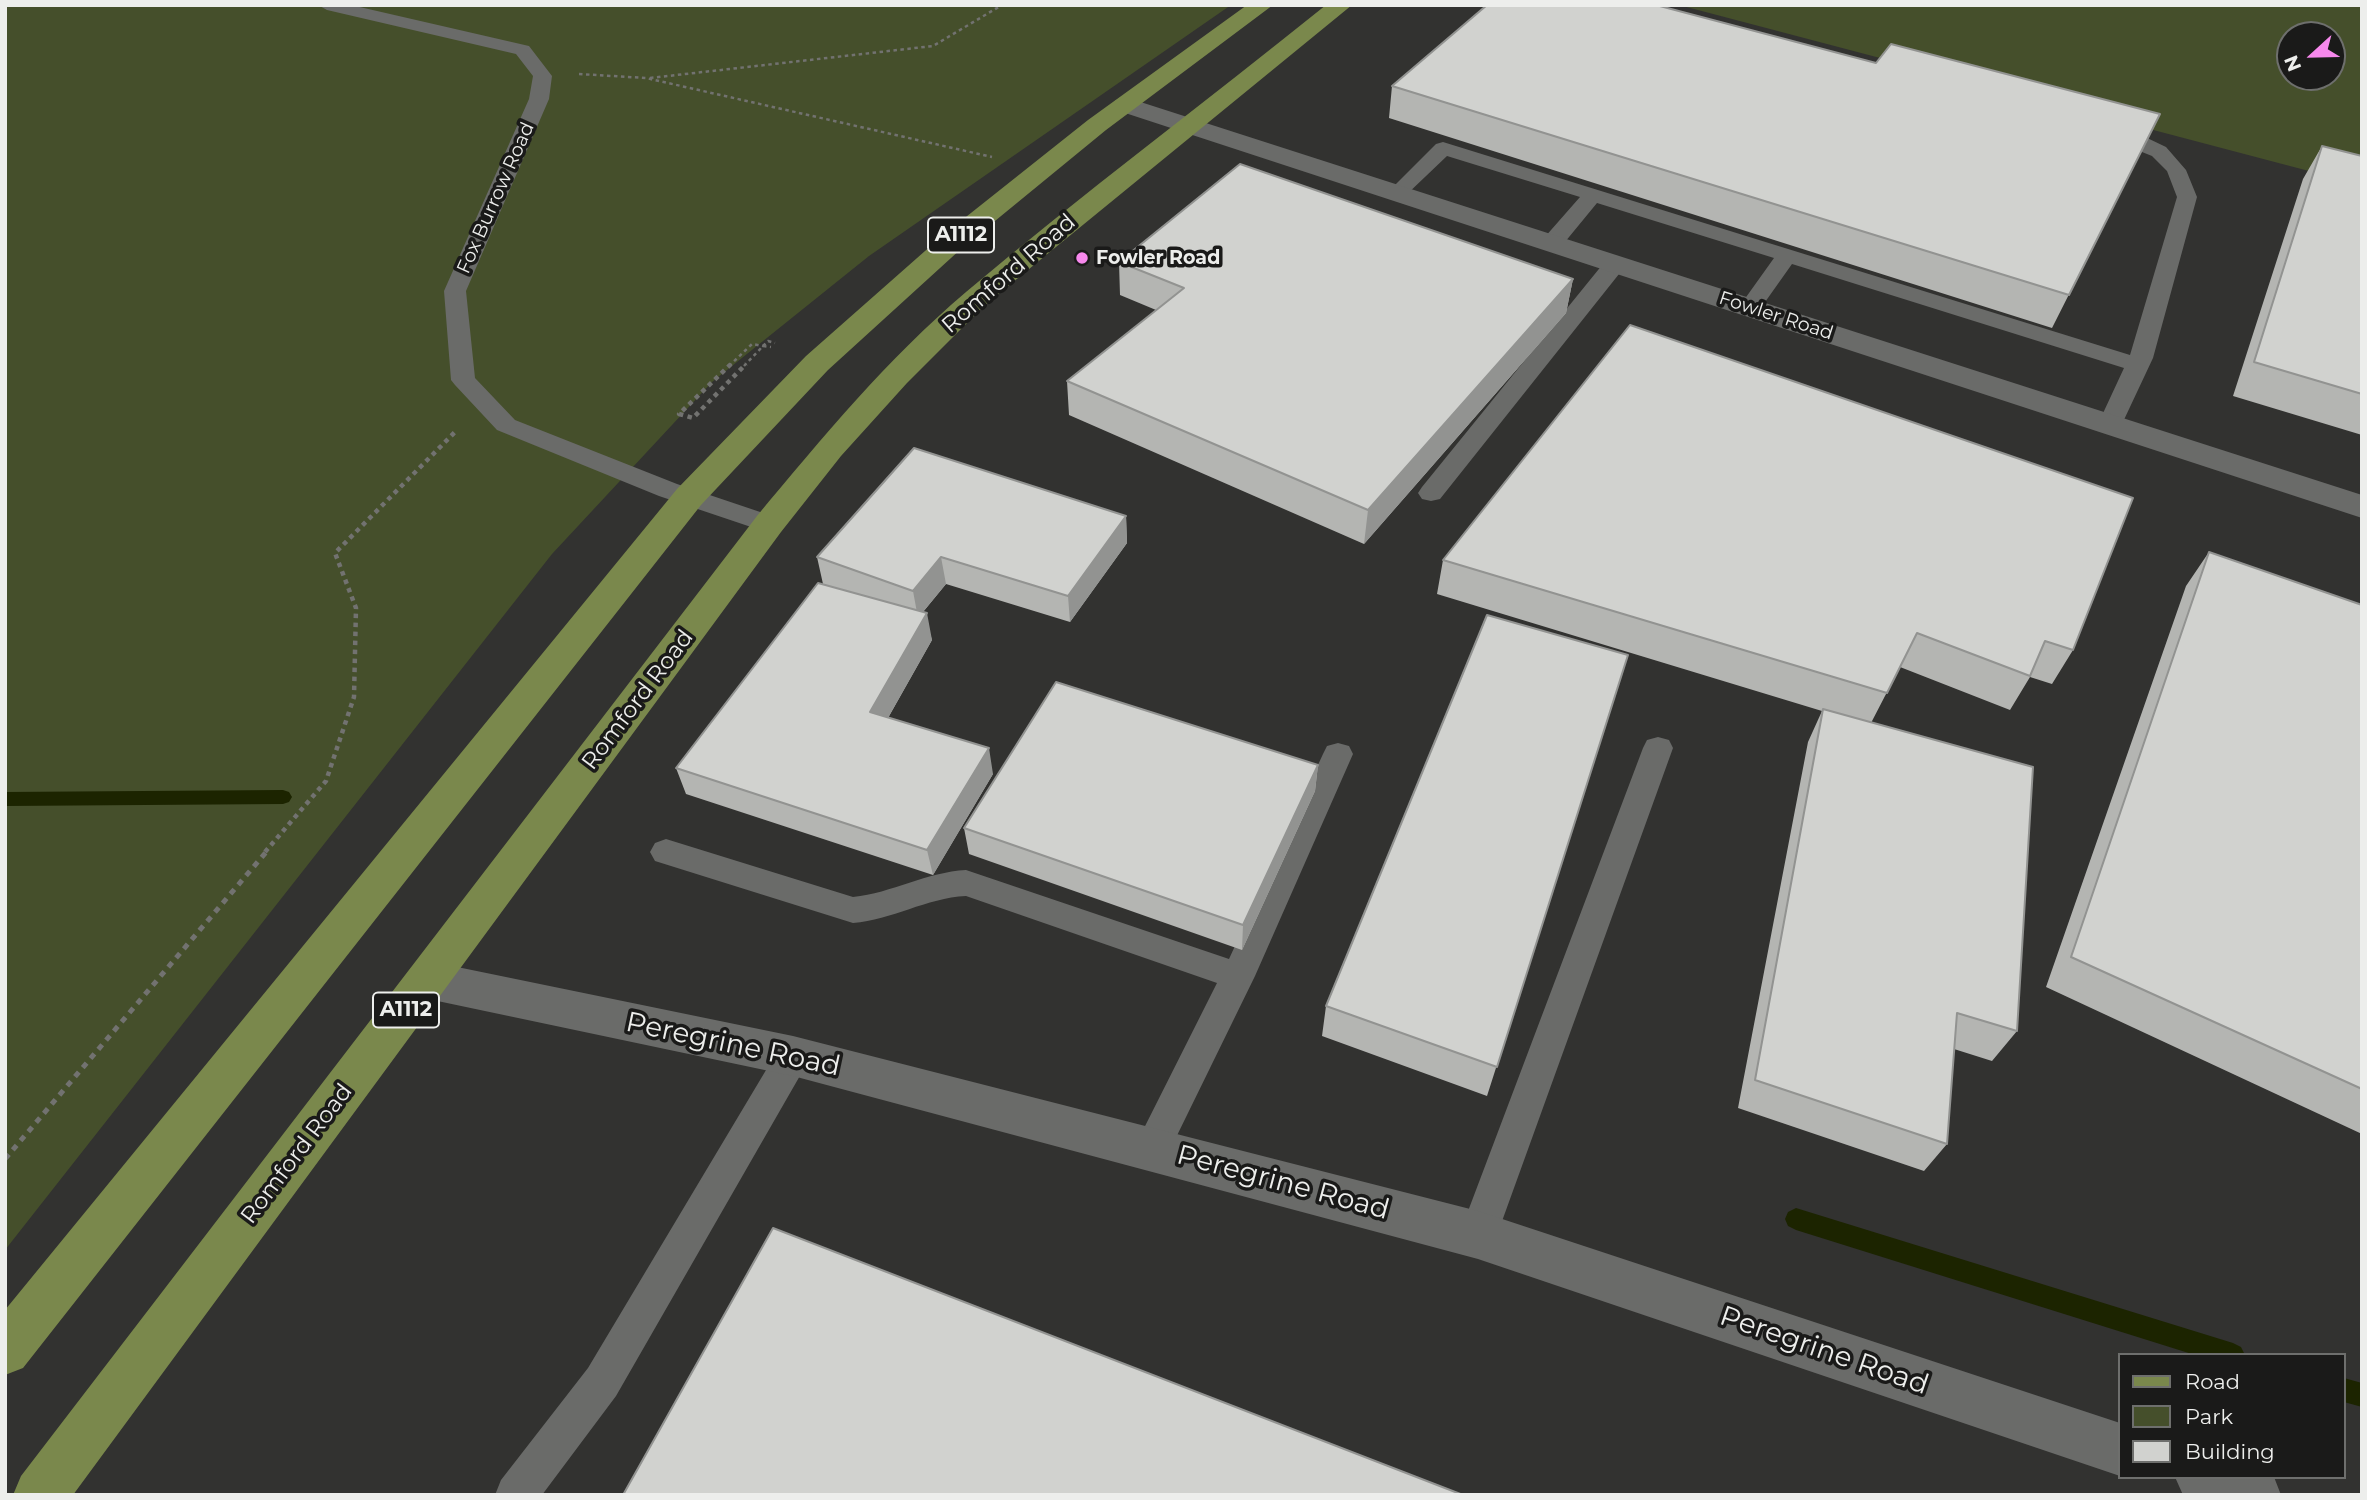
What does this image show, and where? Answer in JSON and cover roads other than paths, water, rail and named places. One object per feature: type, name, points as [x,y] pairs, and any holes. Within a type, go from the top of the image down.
[{"type":"main road","name":"A1112","points":[[5,1350],[689,497],[817,363],[891,295],[1125,105],[1262,5]]},
{"type":"main road","name":"Romford Road","points":[[40,1495],[769,524],[830,449],[888,385],[975,299],[1341,5]]},
{"type":"street","name":"Fowler Road","points":[[1125,105],[2362,507]]},
{"type":"street","name":"Peregrine Road","points":[[428,980],[793,1056],[1478,1235],[2118,1449]]},
{"type":"street","points":[[2208,1479],[2254,1495]]},
{"type":"lane","name":"Fox Burrow Road","points":[[327,5],[522,50],[543,76],[539,99],[455,291],[463,380],[506,425],[689,497],[769,524]]},
{"type":"lane","points":[[2091,127],[2155,146],[2184,185],[2187,197],[2138,365],[2110,424]]},
{"type":"lane","points":[[1397,193],[1443,148],[2138,365]]},
{"type":"lane","points":[[1552,243],[1592,195]]},
{"type":"lane","points":[[1750,307],[1787,256]]},
{"type":"lane","points":[[1431,493],[1615,264]]},
{"type":"lane","points":[[1478,1235],[1658,748]]},
{"type":"lane","points":[[1152,1148],[1237,976],[1338,754]]},
{"type":"lane","points":[[666,852],[853,910],[872,909],[946,883],[966,883],[1237,976]]},
{"type":"lane","points":[[516,1495],[602,1382],[793,1056]]},
{"type":"waterway","points":[[5,799],[283,797]]},
{"type":"waterway","points":[[1796,1219],[2227,1353]]},
{"type":"waterway","points":[[2346,1391],[2362,1395]]},
{"type":"place","name":"Fowler Road","points":[[1082,258]]}]
